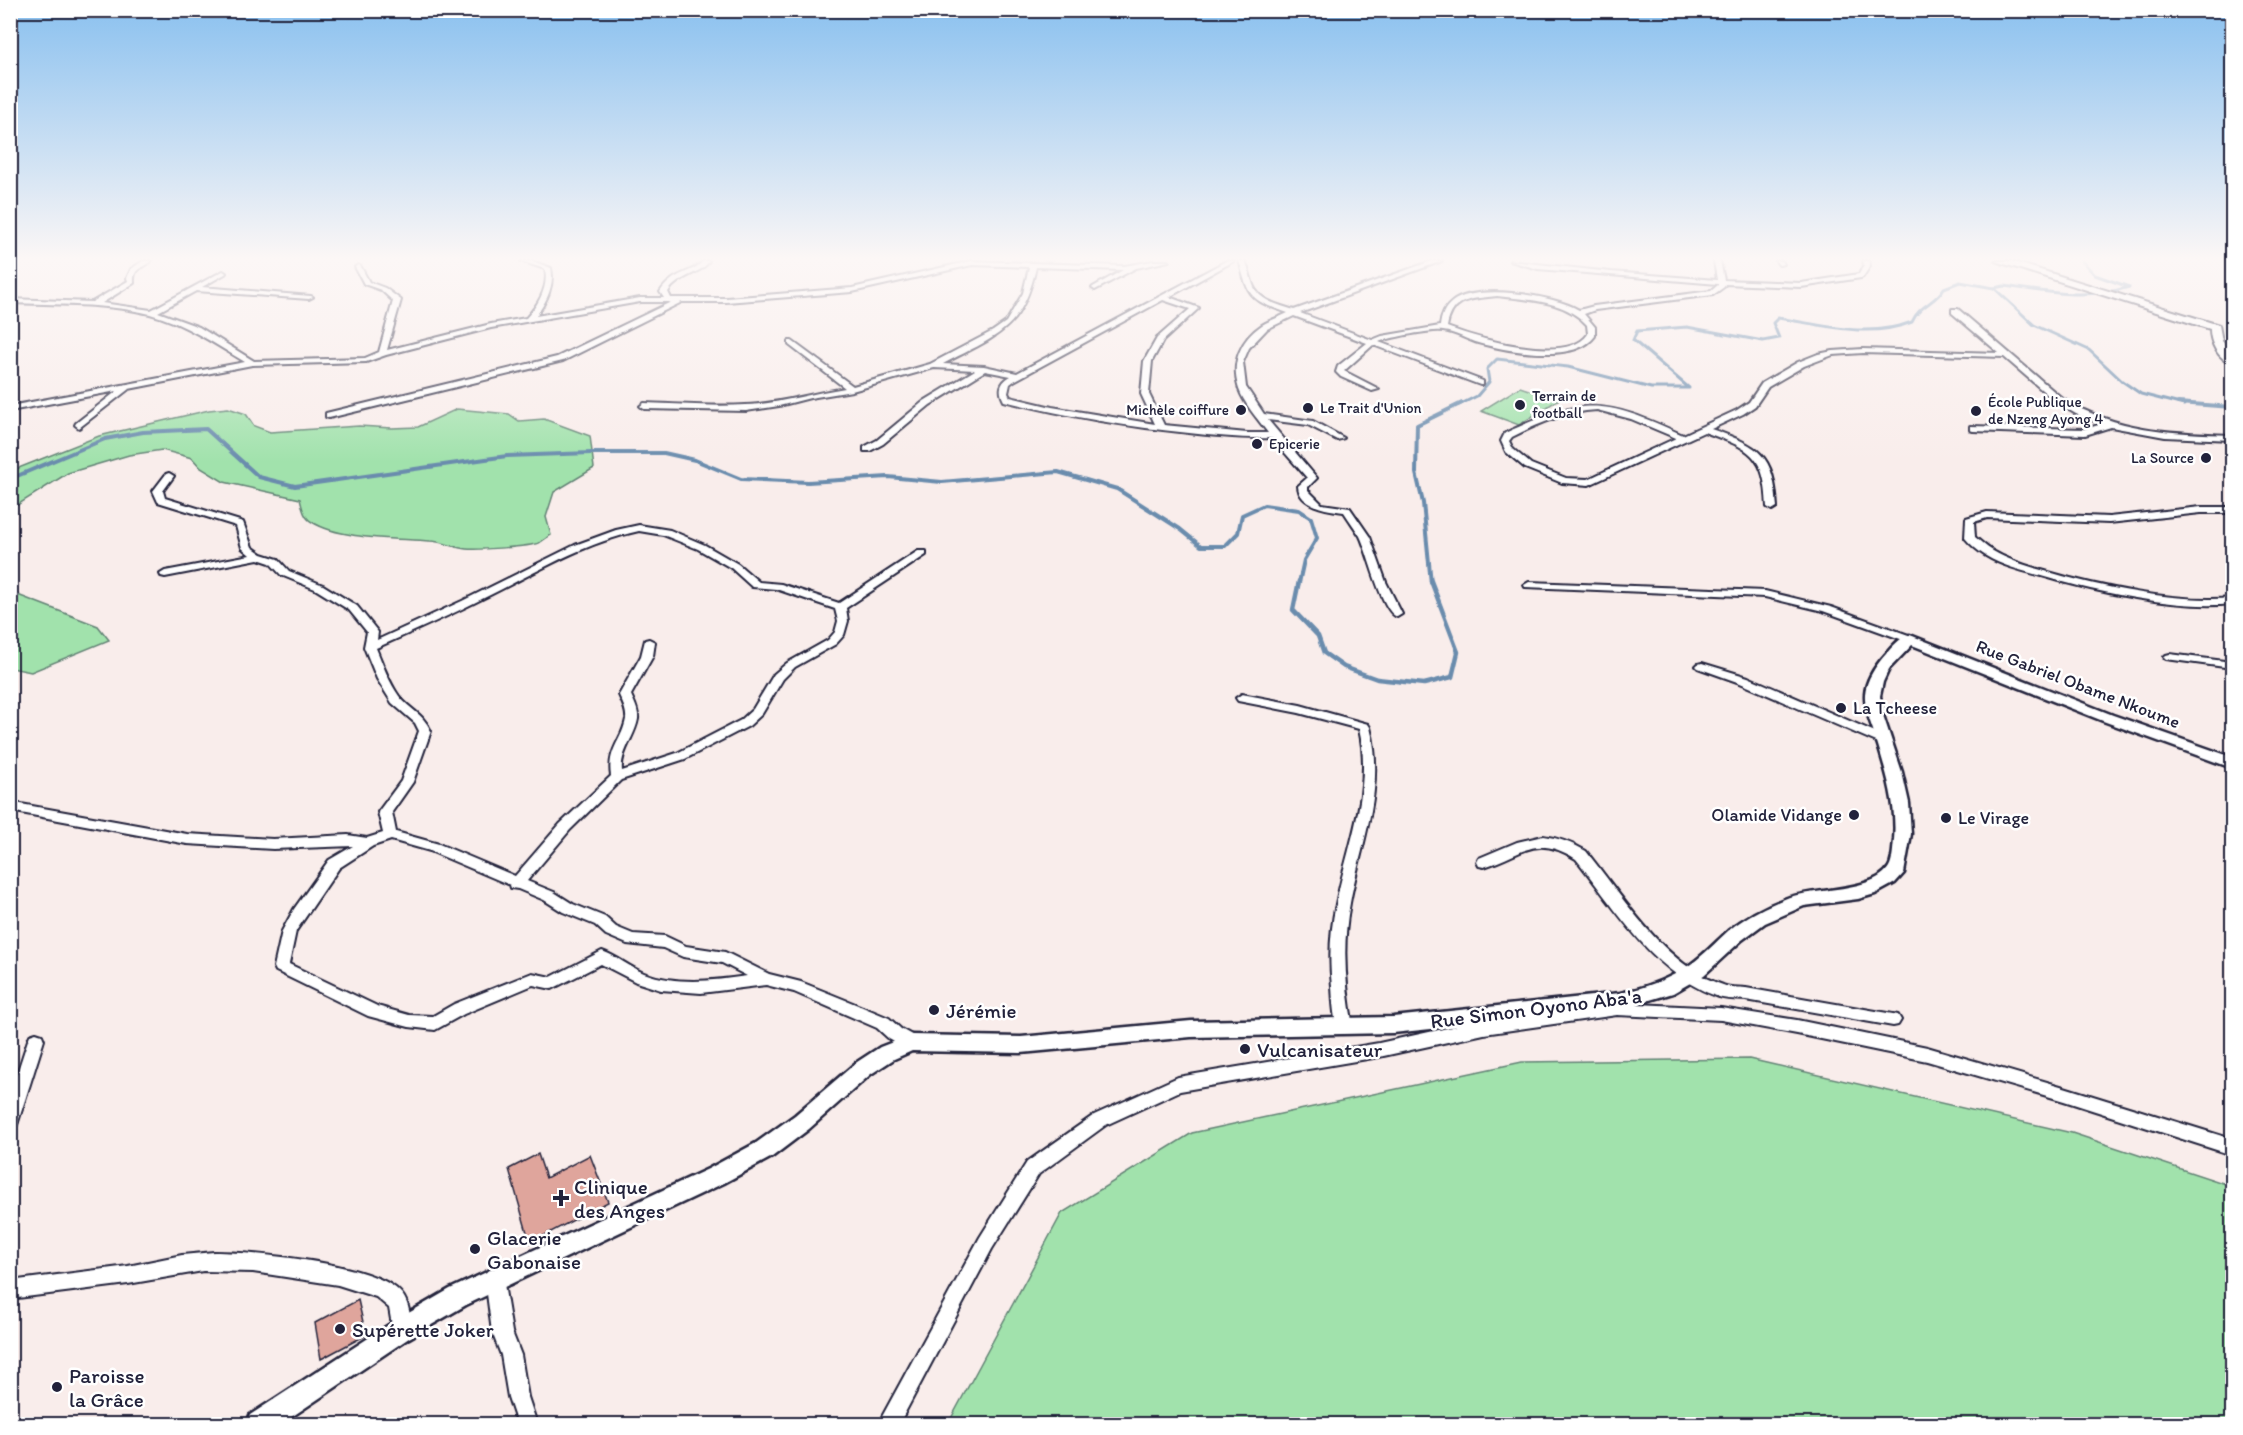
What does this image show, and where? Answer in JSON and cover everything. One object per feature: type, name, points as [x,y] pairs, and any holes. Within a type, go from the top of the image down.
[{"type":"main road","points":[[2219,328],[2216,342],[2232,360]]},
{"type":"street","points":[[193,328],[252,363]]},
{"type":"street","points":[[383,353],[384,339],[390,328]]},
{"type":"street","points":[[10,410],[252,363],[299,361],[342,363],[366,360],[383,353],[491,328]]},
{"type":"street","points":[[328,414],[560,359],[624,328]]},
{"type":"street","points":[[644,406],[746,408],[852,389],[933,366],[1003,328]]},
{"type":"street","points":[[1107,328],[1017,375],[1006,383],[1004,389],[1007,399],[1083,417],[1161,428],[1246,436],[1274,435]]},
{"type":"street","points":[[1161,428],[1145,394],[1148,361],[1160,340],[1173,328]]},
{"type":"street","points":[[1263,328],[1241,354],[1239,362],[1242,387],[1259,416],[1312,478],[1303,486],[1303,491],[1319,506],[1347,510],[1359,526],[1381,582],[1397,614]]},
{"type":"street","points":[[1337,328],[1480,383]]},
{"type":"street","points":[[1375,389],[1340,372],[1341,368],[1373,342],[1396,335],[1443,328],[1500,348],[1520,351],[1575,347],[1587,342],[1593,335],[1593,328]]},
{"type":"street","points":[[1974,328],[2069,407],[2112,424],[2168,435],[2232,438]]},
{"type":"street","points":[[792,344],[852,389]]},
{"type":"street","points":[[1684,440],[1618,411],[1585,406],[1551,414],[1508,435],[1505,441],[1509,450],[1528,466],[1545,474],[1589,482],[1684,440],[1746,408],[1752,404],[1765,385],[1775,378],[1801,364],[1833,353],[1863,351],[2005,355]]},
{"type":"street","points":[[933,366],[984,368],[1017,375]]},
{"type":"street","points":[[867,449],[880,442],[927,403],[984,368]]},
{"type":"street","points":[[79,425],[128,387]]},
{"type":"street","points":[[1259,416],[1310,423],[1340,438]]},
{"type":"street","points":[[1973,428],[2085,432],[2112,424]]},
{"type":"street","points":[[1704,429],[1739,442],[1760,455],[1766,464],[1772,507]]},
{"type":"street","points":[[169,476],[158,491],[161,500],[240,524],[247,548],[258,556],[274,561],[285,573],[319,587],[353,608],[373,632],[370,646],[383,679],[396,700],[420,721],[425,732],[407,782],[385,812],[390,835]]},
{"type":"street","points":[[2232,510],[2201,510],[2109,520],[1987,515],[1969,520],[1965,526],[1966,533],[1978,546],[1995,558],[2012,565],[2146,596],[2201,602],[2232,601]]},
{"type":"street","points":[[370,646],[475,599],[570,551],[639,528],[670,534],[723,557],[748,574],[756,585],[777,586],[840,607]]},
{"type":"street","points":[[840,607],[922,553]]},
{"type":"street","points":[[165,574],[258,556]]},
{"type":"street","points":[[1529,585],[1765,594],[1827,609],[1910,639]]},
{"type":"street","points":[[516,884],[565,827],[617,777],[681,756],[745,723],[758,711],[778,677],[791,665],[832,642],[840,633],[843,621],[840,607]]},
{"type":"street","name":"Rue Simon Oyono Aba'a","points":[[911,1043],[1041,1044],[1177,1029],[1394,1025],[1620,1001],[1657,991],[1688,975],[1708,961],[1749,924],[1766,914],[1795,902],[1812,898],[1874,889],[1898,869],[1904,816],[1872,692],[1878,673],[1893,654],[1910,639]]},
{"type":"street","name":"Rue Gabriel Obame Nkoume","points":[[1910,639],[2108,718],[2232,762]]},
{"type":"street","points":[[617,777],[615,762],[632,718],[625,695],[647,656],[649,642]]},
{"type":"street","points":[[2170,657],[2232,665]]},
{"type":"street","points":[[1702,666],[1744,680],[1885,741]]},
{"type":"street","points":[[1242,698],[1364,727],[1368,737],[1367,800],[1339,927],[1340,991],[1345,1026]]},
{"type":"street","points":[[10,806],[187,839],[273,844],[348,840],[368,843]]},
{"type":"street","points":[[766,978],[723,987],[680,987],[653,984],[620,971],[602,957],[552,983],[532,979],[459,1009],[435,1023],[409,1021],[372,1011],[281,968],[289,931],[334,864],[368,843],[390,835],[434,847],[516,884],[549,896],[568,908],[600,921],[611,931],[632,940],[665,942],[683,951],[725,958],[766,978],[796,986],[865,1014],[883,1023],[895,1034],[911,1043]]},
{"type":"street","points":[[1484,862],[1537,840],[1565,844],[1581,855],[1658,952],[1688,975],[1722,992],[1746,994],[1893,1020]]},
{"type":"street","points":[[888,1425],[986,1243],[1033,1168],[1100,1120],[1178,1084],[1379,1050],[1484,1027],[1617,1009],[1721,1014],[1797,1026],[1927,1054],[2232,1147]]},
{"type":"street","points":[[10,1122],[36,1040]]},
{"type":"street","points":[[260,1425],[401,1330],[494,1278],[716,1176],[764,1150],[802,1122],[864,1068],[887,1053],[911,1043]]},
{"type":"street","points":[[10,1290],[130,1275],[214,1260],[252,1262],[354,1279],[381,1288],[394,1299],[401,1330]]},
{"type":"street","points":[[494,1278],[502,1332],[511,1355],[518,1397],[527,1425]]},
{"type":"green space","name":"Terrain de football","points":[[1520,387],[1558,400],[1519,425],[1481,411]]},
{"type":"green space","points":[[228,408],[246,414],[254,426],[270,432],[359,426],[418,427],[457,409],[509,414],[519,421],[544,419],[590,436],[594,468],[554,492],[546,517],[551,535],[539,543],[503,548],[466,549],[434,541],[353,535],[324,528],[307,518],[300,499],[224,482],[201,468],[192,458],[162,450],[129,455],[68,473],[11,509],[11,471],[99,436],[209,410]]},
{"type":"green space","points":[[10,592],[98,626],[109,640],[31,672],[11,668]]},
{"type":"green space","points":[[1749,1059],[2072,1133],[2232,1186],[2232,1424],[948,1424],[1062,1213],[1192,1133],[1522,1062]]},
{"type":"building","name":"Clinique des Anges","points":[[538,1154],[546,1178],[590,1155],[608,1202],[530,1243],[509,1169]]},
{"type":"building","name":"Supérette Joker","points":[[358,1300],[366,1335],[321,1359],[315,1323]]},
{"type":"waterway","points":[[1459,405],[1477,396],[1489,382],[1487,369],[1497,359],[1568,367],[1651,388],[1689,388],[1633,340],[1637,331],[1675,328]]},
{"type":"waterway","points":[[1692,328],[1763,341],[1779,338],[1775,328]]},
{"type":"waterway","points":[[1837,328],[1862,330],[1890,328]]},
{"type":"waterway","points":[[2041,328],[2089,350],[2122,381],[2141,394],[2184,405]]},
{"type":"waterway","points":[[1431,583],[1423,503],[1416,473],[1417,425],[1462,403]]},
{"type":"waterway","points":[[2178,403],[2232,407]]},
{"type":"waterway","points":[[10,479],[105,439],[143,432],[206,429],[259,477],[295,486],[507,456],[591,453],[664,453],[695,460],[741,479],[808,482],[888,477],[942,482],[1058,472],[1117,489],[1180,529],[1201,546],[1225,546],[1238,533],[1242,515],[1264,505],[1299,510],[1311,518],[1317,538],[1304,560],[1299,583]]},
{"type":"waterway","points":[[1299,581],[1293,610],[1318,636],[1324,653],[1344,667],[1377,679],[1424,684],[1452,677],[1458,652],[1431,581]]},
{"type":"place","name":"Terrain de football","points":[[1520,405]]},
{"type":"place","name":"Le Trait d'Union","points":[[1308,408]]},
{"type":"place","name":"Michèle coiffure","points":[[1241,410]]},
{"type":"place","name":"École Publique de Nzeng Ayong 4","points":[[1976,411]]},
{"type":"place","name":"Epicerie","points":[[1257,444]]},
{"type":"place","name":"La Source","points":[[2206,458]]},
{"type":"place","name":"La Tcheese","points":[[1841,708]]},
{"type":"place","name":"Olamide Vidange","points":[[1854,815]]},
{"type":"place","name":"Le Virage","points":[[1946,818]]},
{"type":"place","name":"Jérémie","points":[[934,1010]]},
{"type":"place","name":"Vulcanisateur","points":[[1245,1049]]},
{"type":"place","name":"Clinique des Anges","points":[[561,1198]]},
{"type":"place","name":"Glacerie Gabonaise","points":[[475,1249]]},
{"type":"place","name":"Supérette Joker","points":[[340,1329]]},
{"type":"place","name":"Paroisse la Grâce","points":[[57,1387]]}]
